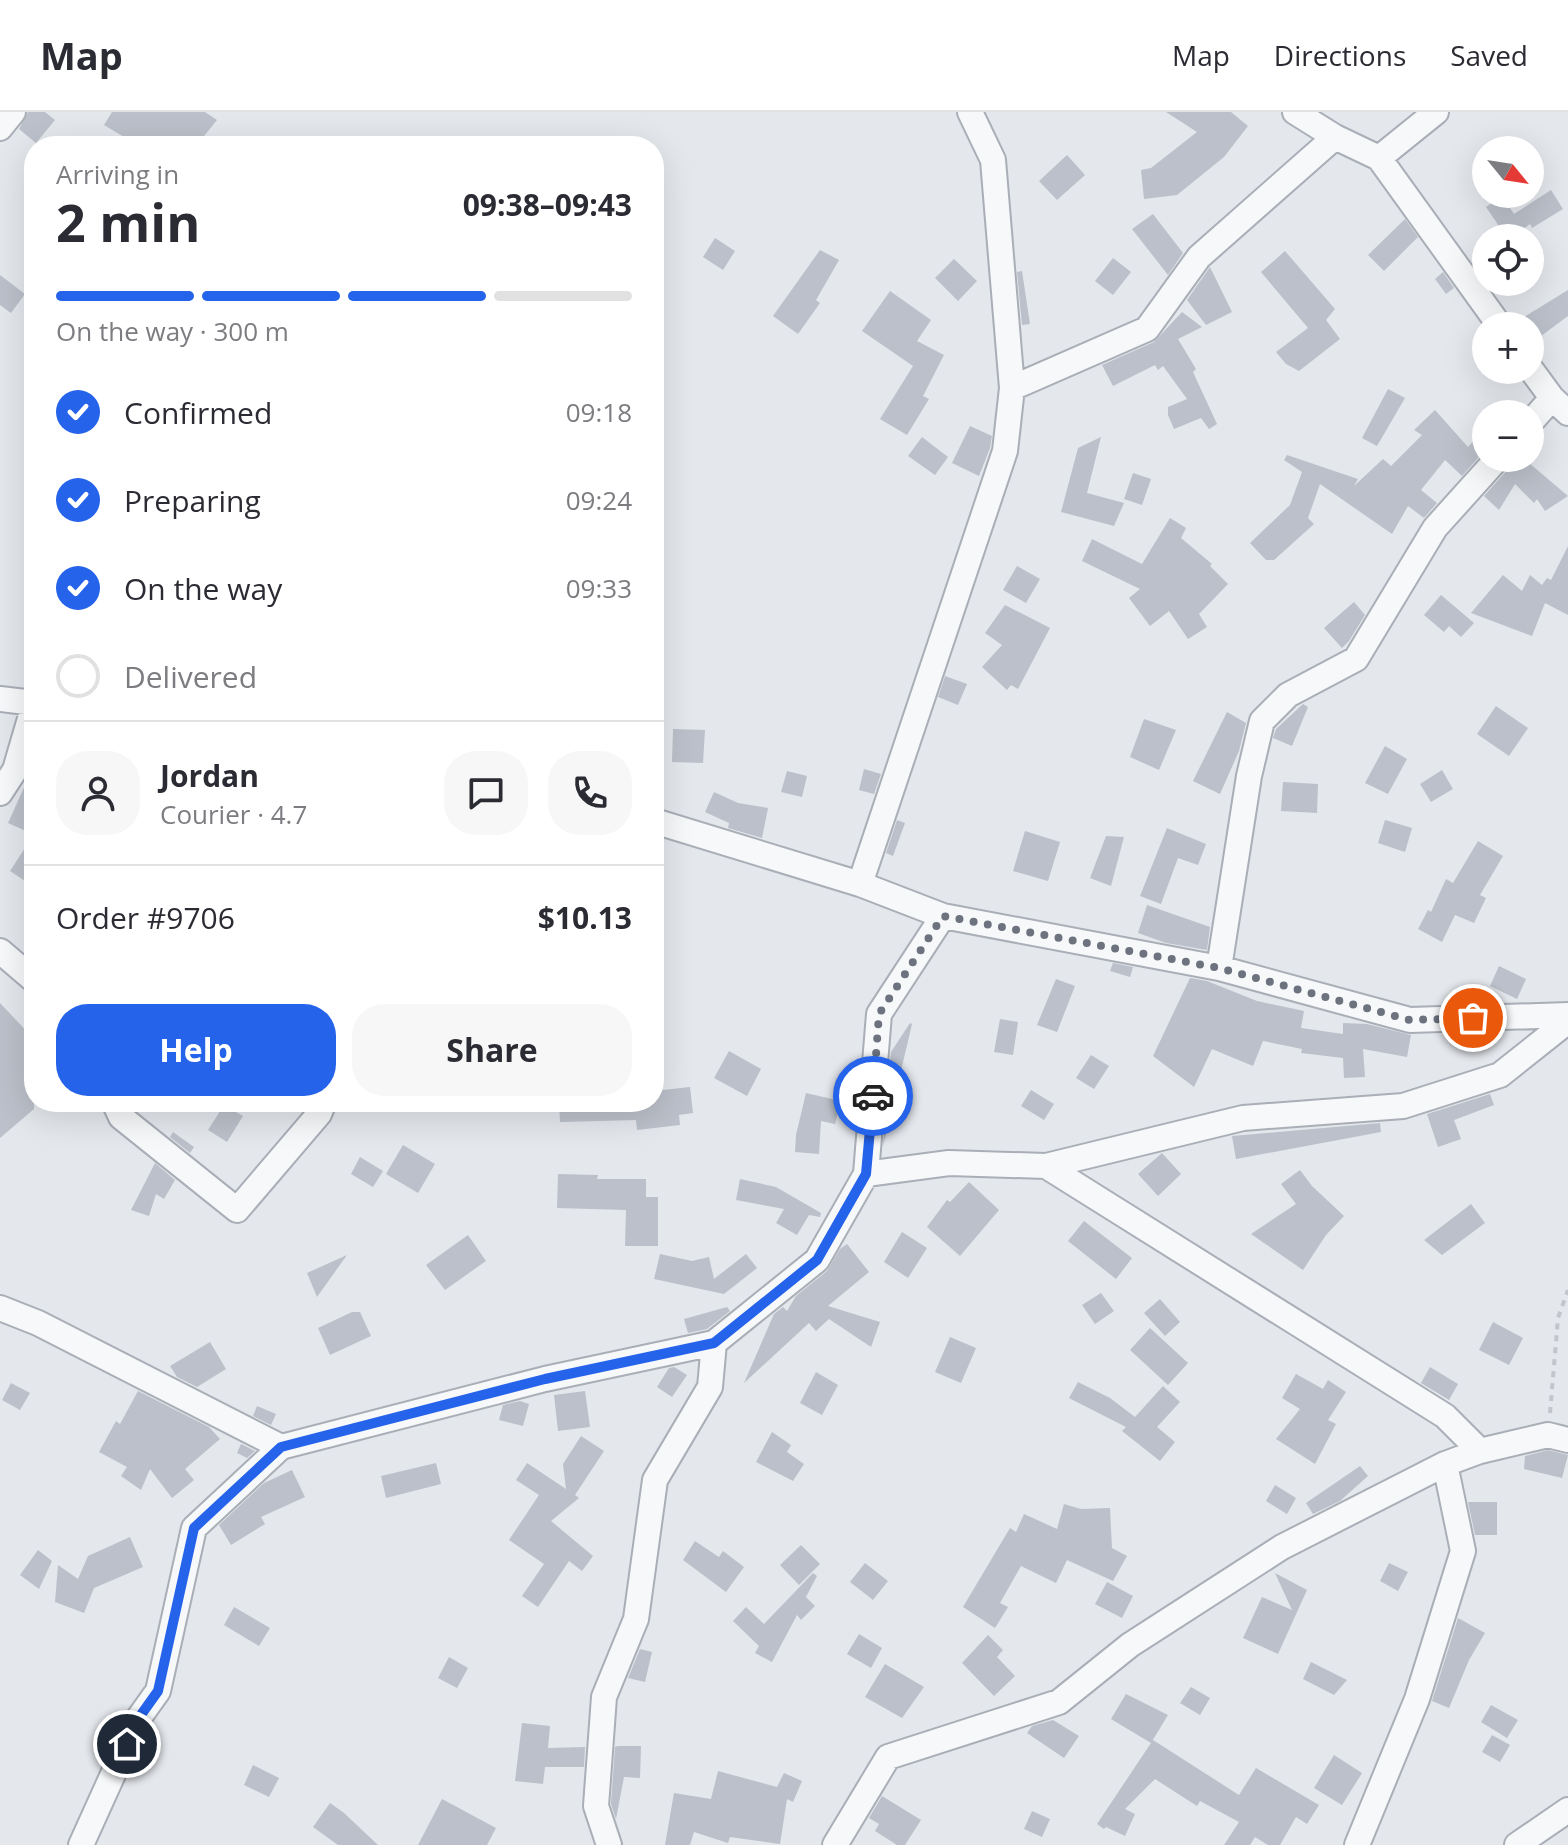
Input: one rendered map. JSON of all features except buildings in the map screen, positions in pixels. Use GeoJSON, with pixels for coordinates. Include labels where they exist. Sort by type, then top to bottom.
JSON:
{"type":"FeatureCollection","features":[{"type":"Feature","properties":{"kind":"street"},"geometry":{"type":"LineString","coordinates":[[0,128],[13,112]]}},
{"type":"Feature","properties":{"kind":"street"},"geometry":{"type":"LineString","coordinates":[[860,884],[1005,451],[1012,388],[993,160],[970,112]]}},
{"type":"Feature","properties":{"kind":"street"},"geometry":{"type":"LineString","coordinates":[[1295,112],[1335,137],[1379,158],[1490,312]]}},
{"type":"Feature","properties":{"kind":"street"},"geometry":{"type":"LineString","coordinates":[[1379,158],[1436,112]]}},
{"type":"Feature","properties":{"kind":"street"},"geometry":{"type":"LineString","coordinates":[[1012,388],[1147,329],[1199,257],[1335,137]]}},
{"type":"Feature","properties":{"kind":"street"},"geometry":{"type":"LineString","coordinates":[[1543,384],[1560,406]]}},
{"type":"Feature","properties":{"kind":"street"},"geometry":{"type":"LineString","coordinates":[[1219,968],[1249,776],[1262,721],[1288,695],[1356,659],[1435,528],[1485,472]]}},
{"type":"Feature","properties":{"kind":"street"},"geometry":{"type":"LineString","coordinates":[[0,699],[24,703]]}},
{"type":"Feature","properties":{"kind":"street"},"geometry":{"type":"LineString","coordinates":[[0,793],[15,770],[24,739]]}},
{"type":"Feature","properties":{"kind":"street"},"geometry":{"type":"LineString","coordinates":[[664,824],[860,884],[943,916],[1219,968],[1410,1020],[1568,1015]]}},
{"type":"Feature","properties":{"kind":"street"},"geometry":{"type":"LineString","coordinates":[[81,1845],[138,1719],[158,1691],[194,1528],[281,1447],[545,1379],[714,1343],[817,1260],[866,1174],[879,1014],[943,916]]}},
{"type":"Feature","properties":{"kind":"street"},"geometry":{"type":"LineString","coordinates":[[0,951],[24,971]]}},
{"type":"Feature","properties":{"kind":"street"},"geometry":{"type":"LineString","coordinates":[[866,1174],[949,1163],[1046,1166],[1243,1118],[1403,1106],[1500,1075],[1568,1021]]}},
{"type":"Feature","properties":{"kind":"street"},"geometry":{"type":"LineString","coordinates":[[119,1112],[237,1210],[320,1112]]}},
{"type":"Feature","properties":{"kind":"street"},"geometry":{"type":"LineString","coordinates":[[1046,1166],[1445,1416],[1480,1451]]}},
{"type":"Feature","properties":{"kind":"street"},"geometry":{"type":"LineString","coordinates":[[0,1308],[38,1323],[281,1447]]}},
{"type":"Feature","properties":{"kind":"street"},"geometry":{"type":"LineString","coordinates":[[609,1845],[596,1806],[604,1697],[636,1619],[655,1480],[710,1387],[714,1343]]}},
{"type":"Feature","properties":{"kind":"street"},"geometry":{"type":"LineString","coordinates":[[835,1845],[888,1757],[1059,1702],[1130,1645],[1282,1547],[1445,1464],[1480,1451],[1558,1438]]}},
{"type":"Feature","properties":{"kind":"street"},"geometry":{"type":"LineString","coordinates":[[1357,1845],[1417,1699],[1463,1551],[1445,1464]]}},
{"type":"Feature","properties":{"kind":"street"},"geometry":{"type":"LineString","coordinates":[[1517,1845],[1568,1810]]}},
{"type":"Feature","properties":{"kind":"path"},"geometry":{"type":"LineString","coordinates":[[1558,1438],[1558,1318],[1568,1290]]}},
{"type":"Feature","properties":{"kind":"way so far"},"geometry":{"type":"LineString","coordinates":[[873,1096],[879,1014],[943,916],[1219,968],[1410,1020],[1473,1018]]}},
{"type":"Feature","properties":{"kind":"route"},"geometry":{"type":"LineString","coordinates":[[127,1744],[138,1719],[158,1691],[194,1528],[281,1447],[545,1379],[714,1343],[817,1260],[866,1174],[873,1096]]}}]}
